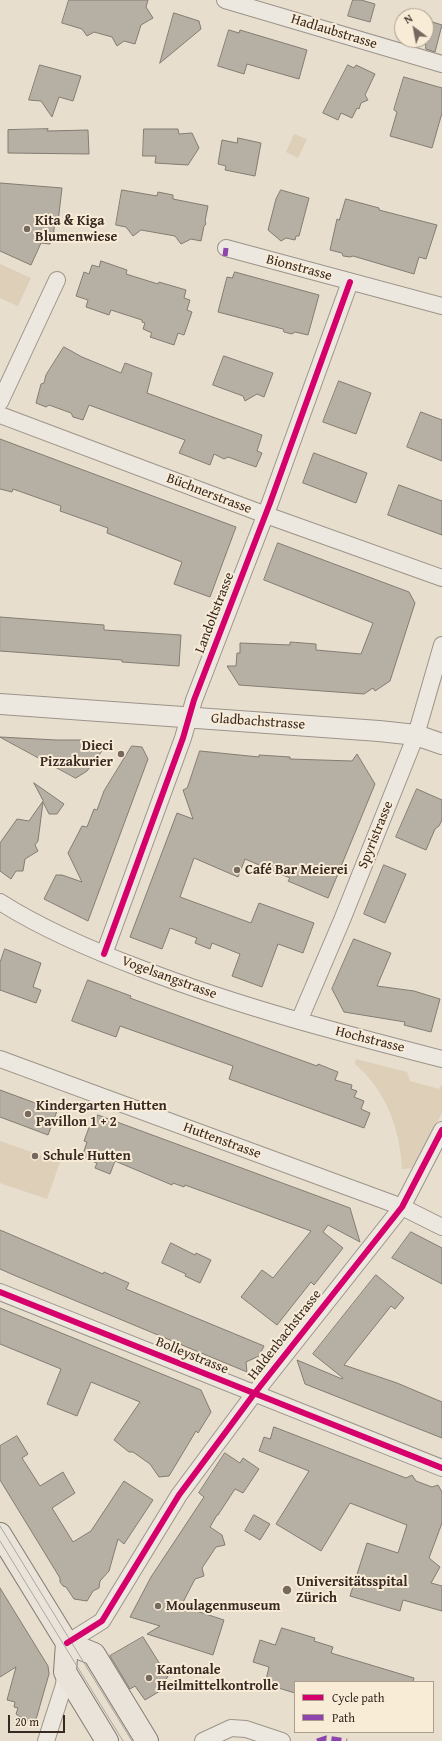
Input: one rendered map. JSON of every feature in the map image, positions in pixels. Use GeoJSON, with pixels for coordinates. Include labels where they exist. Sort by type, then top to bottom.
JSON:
{"type":"FeatureCollection","features":[{"type":"Feature","properties":{"kind":"main road"},"geometry":{"type":"LineString","coordinates":[[0,1534],[67,1643],[65,1672],[107,1741]]}},
{"type":"Feature","properties":{"kind":"main road"},"geometry":{"type":"LineString","coordinates":[[67,1643],[94,1654],[147,1741]]}},
{"type":"Feature","properties":{"kind":"street","name":"Hadlaubstrasse"},"geometry":{"type":"LineString","coordinates":[[225,0],[442,64]]}},
{"type":"Feature","properties":{"kind":"street","name":"Bionstrasse"},"geometry":{"type":"LineString","coordinates":[[226,248],[442,306]]}},
{"type":"Feature","properties":{"kind":"street"},"geometry":{"type":"LineString","coordinates":[[0,402],[57,280]]}},
{"type":"Feature","properties":{"kind":"street","name":"Landoltstrasse"},"geometry":{"type":"LineString","coordinates":[[104,954],[181,746],[194,700],[266,514],[350,282]]}},
{"type":"Feature","properties":{"kind":"street","name":"Büchnerstrasse"},"geometry":{"type":"LineString","coordinates":[[0,415],[442,578]]}},
{"type":"Feature","properties":{"kind":"street","name":"Spyristrasse"},"geometry":{"type":"LineString","coordinates":[[299,1021],[342,920],[416,735],[442,645]]}},
{"type":"Feature","properties":{"kind":"street","name":"Gladbachstrasse"},"geometry":{"type":"LineString","coordinates":[[0,704],[416,735],[442,744]]}},
{"type":"Feature","properties":{"kind":"street","name":"Vogelsangstrasse"},"geometry":{"type":"LineString","coordinates":[[0,902],[81,945],[191,988],[299,1021]]}},
{"type":"Feature","properties":{"kind":"street","name":"Hochstrasse"},"geometry":{"type":"LineString","coordinates":[[299,1021],[442,1059]]}},
{"type":"Feature","properties":{"kind":"street","name":"Huttenstrasse"},"geometry":{"type":"LineString","coordinates":[[0,1059],[402,1207],[442,1227]]}},
{"type":"Feature","properties":{"kind":"street","name":"Haldenbachstrasse"},"geometry":{"type":"LineString","coordinates":[[67,1643],[102,1621],[179,1495],[254,1394],[402,1207],[442,1130]]}},
{"type":"Feature","properties":{"kind":"street","name":"Bolleystrasse"},"geometry":{"type":"LineString","coordinates":[[0,1292],[442,1468]]}},
{"type":"Feature","properties":{"kind":"street"},"geometry":{"type":"LineString","coordinates":[[46,1741],[64,1685],[65,1672]]}},
{"type":"Feature","properties":{"kind":"street"},"geometry":{"type":"LineString","coordinates":[[203,1741],[231,1728],[246,1729],[282,1741]]}},
{"type":"Feature","properties":{"kind":"shaded area"},"geometry":{"type":"Polygon","coordinates":[[[294,134],[307,139],[298,158],[286,152],[294,134]]]}},
{"type":"Feature","properties":{"kind":"shaded area"},"geometry":{"type":"Polygon","coordinates":[[[0,264],[31,278],[18,306],[0,298],[0,264]]]}},
{"type":"Feature","properties":{"kind":"shaded area"},"geometry":{"type":"Polygon","coordinates":[[[356,1059],[407,1072],[410,1081],[439,1089],[442,1084],[442,1113],[414,1168],[402,1169],[398,1139],[389,1111],[375,1086],[355,1064],[356,1059]]]}},
{"type":"Feature","properties":{"kind":"shaded area"},"geometry":{"type":"Polygon","coordinates":[[[0,1141],[60,1162],[47,1199],[0,1183],[0,1141]]]}},
{"type":"Feature","properties":{"kind":"building"},"geometry":{"type":"Polygon","coordinates":[[[69,0],[148,0],[146,7],[153,18],[141,25],[135,44],[124,41],[117,46],[112,37],[94,32],[87,36],[82,29],[62,23],[69,0]]]}},
{"type":"Feature","properties":{"kind":"building"},"geometry":{"type":"Polygon","coordinates":[[[353,0],[361,0],[375,4],[370,22],[348,16],[353,0]]]}},
{"type":"Feature","properties":{"kind":"building"},"geometry":{"type":"Polygon","coordinates":[[[174,13],[199,21],[201,29],[160,63],[174,13]]]}},
{"type":"Feature","properties":{"kind":"building"},"geometry":{"type":"Polygon","coordinates":[[[434,22],[442,25],[435,52],[426,49],[434,48],[434,22]]]}},
{"type":"Feature","properties":{"kind":"building"},"geometry":{"type":"Polygon","coordinates":[[[229,30],[239,33],[240,30],[307,50],[299,79],[247,64],[244,74],[218,66],[229,30]]]}},
{"type":"Feature","properties":{"kind":"building"},"geometry":{"type":"Polygon","coordinates":[[[40,65],[81,76],[73,101],[59,97],[52,117],[41,101],[29,100],[40,65]]]}},
{"type":"Feature","properties":{"kind":"building"},"geometry":{"type":"Polygon","coordinates":[[[348,65],[354,68],[356,65],[375,74],[365,95],[368,100],[361,103],[359,109],[357,108],[352,118],[341,113],[338,120],[323,113],[348,65]]]}},
{"type":"Feature","properties":{"kind":"building"},"geometry":{"type":"Polygon","coordinates":[[[404,77],[442,88],[442,113],[432,148],[390,136],[397,112],[394,110],[404,77]]]}},
{"type":"Feature","properties":{"kind":"building"},"geometry":{"type":"Polygon","coordinates":[[[48,129],[47,131],[88,130],[89,154],[8,153],[8,130],[48,129]]]}},
{"type":"Feature","properties":{"kind":"building"},"geometry":{"type":"Polygon","coordinates":[[[144,129],[178,129],[179,134],[192,133],[199,148],[188,165],[155,163],[156,156],[143,156],[144,129]]]}},
{"type":"Feature","properties":{"kind":"building"},"geometry":{"type":"Polygon","coordinates":[[[238,138],[261,143],[255,176],[225,170],[226,166],[218,164],[222,140],[237,143],[238,138]]]}},
{"type":"Feature","properties":{"kind":"building"},"geometry":{"type":"Polygon","coordinates":[[[0,183],[62,188],[58,222],[55,221],[53,238],[51,238],[50,244],[41,243],[31,265],[0,251],[0,183]]]}},
{"type":"Feature","properties":{"kind":"building"},"geometry":{"type":"Polygon","coordinates":[[[122,190],[157,196],[158,192],[173,195],[173,199],[208,206],[205,221],[206,224],[204,226],[201,241],[191,239],[181,244],[175,236],[141,230],[133,236],[126,227],[116,225],[122,190]]]}},
{"type":"Feature","properties":{"kind":"building"},"geometry":{"type":"Polygon","coordinates":[[[281,190],[309,198],[299,236],[296,236],[295,240],[286,238],[281,241],[268,230],[276,199],[281,190]]]}},
{"type":"Feature","properties":{"kind":"building"},"geometry":{"type":"Polygon","coordinates":[[[346,199],[379,208],[379,210],[437,225],[426,259],[419,257],[414,274],[353,256],[343,256],[342,253],[330,250],[337,219],[339,220],[346,199]]]}},
{"type":"Feature","properties":{"kind":"building"},"geometry":{"type":"Polygon","coordinates":[[[101,261],[127,270],[126,274],[158,284],[159,282],[186,290],[184,298],[190,300],[187,310],[192,312],[184,335],[178,333],[174,345],[150,337],[152,333],[143,329],[145,323],[142,322],[142,320],[111,310],[109,315],[86,307],[88,300],[76,296],[84,272],[89,274],[92,265],[99,267],[101,261]]]}},
{"type":"Feature","properties":{"kind":"building"},"geometry":{"type":"Polygon","coordinates":[[[235,272],[319,295],[308,335],[295,332],[292,334],[284,332],[283,329],[218,312],[227,277],[232,278],[235,272]]]}},
{"type":"Feature","properties":{"kind":"building"},"geometry":{"type":"Polygon","coordinates":[[[64,347],[82,357],[121,373],[125,363],[152,373],[147,393],[262,435],[257,451],[262,453],[256,467],[228,457],[224,459],[214,454],[210,465],[179,453],[185,440],[89,405],[83,420],[73,417],[71,413],[49,405],[46,407],[36,403],[41,384],[44,383],[46,375],[64,347]]]}},
{"type":"Feature","properties":{"kind":"building"},"geometry":{"type":"Polygon","coordinates":[[[224,356],[273,373],[264,397],[257,394],[245,401],[243,396],[213,385],[224,356]]]}},
{"type":"Feature","properties":{"kind":"building"},"geometry":{"type":"Polygon","coordinates":[[[339,381],[371,393],[356,434],[323,422],[339,381]]]}},
{"type":"Feature","properties":{"kind":"building"},"geometry":{"type":"Polygon","coordinates":[[[421,412],[442,420],[442,461],[407,447],[421,412]]]}},
{"type":"Feature","properties":{"kind":"building"},"geometry":{"type":"Polygon","coordinates":[[[0,439],[236,527],[210,597],[174,584],[182,562],[107,533],[108,528],[60,511],[61,506],[13,489],[12,492],[0,489],[0,439]]]}},
{"type":"Feature","properties":{"kind":"building"},"geometry":{"type":"Polygon","coordinates":[[[314,453],[367,473],[356,503],[303,483],[314,453]]]}},
{"type":"Feature","properties":{"kind":"building"},"geometry":{"type":"Polygon","coordinates":[[[399,485],[442,501],[442,535],[388,515],[399,485]]]}},
{"type":"Feature","properties":{"kind":"building"},"geometry":{"type":"Polygon","coordinates":[[[278,543],[409,592],[415,603],[390,681],[375,691],[373,688],[364,694],[239,685],[227,666],[236,666],[237,653],[240,653],[240,643],[290,645],[290,642],[316,644],[316,650],[361,654],[373,623],[264,580],[278,543]]]}},
{"type":"Feature","properties":{"kind":"building"},"geometry":{"type":"Polygon","coordinates":[[[0,617],[104,625],[104,630],[181,635],[179,666],[122,662],[122,660],[0,651],[0,617]]]}},
{"type":"Feature","properties":{"kind":"building"},"geometry":{"type":"Polygon","coordinates":[[[0,737],[84,740],[83,743],[107,744],[87,771],[76,778],[0,737]]]}},
{"type":"Feature","properties":{"kind":"building"},"geometry":{"type":"Polygon","coordinates":[[[132,746],[142,747],[148,759],[88,921],[44,899],[56,875],[62,875],[82,882],[68,853],[82,826],[87,827],[94,809],[97,810],[104,791],[132,746]]]}},
{"type":"Feature","properties":{"kind":"building"},"geometry":{"type":"Polygon","coordinates":[[[200,751],[259,757],[259,755],[290,757],[290,759],[352,761],[357,754],[375,784],[328,898],[288,881],[290,878],[245,859],[238,877],[194,858],[180,897],[251,923],[259,903],[314,923],[303,953],[278,944],[262,987],[232,976],[240,954],[212,943],[210,949],[195,943],[197,938],[170,928],[162,949],[130,937],[177,813],[193,819],[183,790],[187,788],[200,751]]]}},
{"type":"Feature","properties":{"kind":"building"},"geometry":{"type":"Polygon","coordinates":[[[34,783],[64,804],[57,814],[49,814],[43,802],[38,841],[35,845],[38,851],[25,859],[23,871],[16,871],[11,879],[0,871],[0,843],[17,819],[29,821],[43,801],[34,783]]]}},
{"type":"Feature","properties":{"kind":"building"},"geometry":{"type":"Polygon","coordinates":[[[417,789],[442,800],[442,820],[439,826],[435,829],[426,850],[396,837],[417,789]]]}},
{"type":"Feature","properties":{"kind":"building"},"geometry":{"type":"Polygon","coordinates":[[[384,865],[406,874],[385,923],[364,914],[384,865]]]}},
{"type":"Feature","properties":{"kind":"building"},"geometry":{"type":"Polygon","coordinates":[[[354,939],[391,953],[377,986],[414,991],[440,999],[431,1032],[404,1025],[405,1022],[344,1012],[332,989],[354,939]]]}},
{"type":"Feature","properties":{"kind":"building"},"geometry":{"type":"Polygon","coordinates":[[[5,949],[41,963],[33,987],[41,990],[36,1003],[0,990],[0,963],[5,949]]]}},
{"type":"Feature","properties":{"kind":"building"},"geometry":{"type":"Polygon","coordinates":[[[88,980],[131,996],[130,998],[317,1066],[318,1064],[338,1072],[335,1080],[352,1085],[351,1089],[357,1091],[354,1097],[364,1101],[361,1109],[370,1113],[364,1128],[229,1079],[233,1066],[120,1026],[116,1037],[72,1021],[88,980]]]}},
{"type":"Feature","properties":{"kind":"building","name":"Kindergarten Hutten Pavillon 1 + 2"},"geometry":{"type":"Polygon","coordinates":[[[0,1090],[57,1111],[48,1135],[0,1117],[0,1090]]]}},
{"type":"Feature","properties":{"kind":"building"},"geometry":{"type":"Polygon","coordinates":[[[98,1115],[350,1208],[360,1242],[328,1225],[323,1232],[343,1248],[314,1285],[311,1282],[277,1325],[241,1297],[262,1270],[273,1278],[311,1231],[185,1185],[184,1187],[173,1183],[172,1185],[115,1161],[110,1174],[95,1168],[97,1163],[82,1157],[87,1142],[84,1141],[90,1125],[94,1126],[98,1115]]]}},
{"type":"Feature","properties":{"kind":"building"},"geometry":{"type":"Polygon","coordinates":[[[0,1230],[103,1274],[104,1272],[129,1283],[126,1289],[264,1346],[259,1356],[246,1362],[247,1372],[0,1269],[0,1230]]]}},
{"type":"Feature","properties":{"kind":"building"},"geometry":{"type":"Polygon","coordinates":[[[411,1232],[442,1248],[442,1284],[392,1258],[411,1232]]]}},
{"type":"Feature","properties":{"kind":"building"},"geometry":{"type":"Polygon","coordinates":[[[171,1243],[195,1255],[196,1253],[211,1260],[200,1283],[185,1276],[186,1274],[162,1263],[171,1243]]]}},
{"type":"Feature","properties":{"kind":"building"},"geometry":{"type":"Polygon","coordinates":[[[376,1275],[404,1298],[395,1309],[391,1306],[344,1365],[397,1383],[442,1402],[442,1438],[305,1384],[297,1360],[342,1379],[343,1378],[313,1354],[376,1275]]]}},
{"type":"Feature","properties":{"kind":"building"},"geometry":{"type":"Polygon","coordinates":[[[0,1308],[201,1390],[211,1412],[198,1433],[196,1431],[169,1476],[159,1477],[150,1464],[133,1452],[129,1452],[114,1440],[140,1402],[91,1382],[77,1416],[47,1404],[61,1369],[0,1344],[0,1308]]]}},
{"type":"Feature","properties":{"kind":"building"},"geometry":{"type":"Polygon","coordinates":[[[274,1427],[406,1478],[412,1475],[416,1481],[432,1487],[438,1485],[442,1492],[442,1523],[429,1558],[440,1567],[431,1583],[442,1586],[442,1611],[403,1600],[400,1611],[350,1596],[367,1543],[398,1553],[407,1525],[350,1503],[321,1551],[276,1524],[309,1471],[259,1451],[264,1437],[270,1439],[274,1427]]]}},
{"type":"Feature","properties":{"kind":"building"},"geometry":{"type":"Polygon","coordinates":[[[17,1436],[28,1454],[22,1458],[40,1486],[63,1472],[75,1493],[52,1508],[73,1542],[91,1531],[124,1481],[153,1500],[124,1544],[118,1539],[109,1571],[100,1581],[99,1588],[93,1591],[87,1601],[74,1599],[66,1587],[60,1582],[60,1578],[0,1480],[0,1446],[17,1436]]]}},
{"type":"Feature","properties":{"kind":"building"},"geometry":{"type":"Polygon","coordinates":[[[225,1453],[240,1463],[243,1458],[259,1469],[243,1493],[235,1489],[210,1527],[222,1535],[225,1545],[216,1547],[202,1568],[204,1576],[195,1579],[181,1606],[224,1620],[213,1655],[147,1634],[160,1626],[130,1617],[151,1577],[204,1497],[199,1493],[225,1453]]]}},
{"type":"Feature","properties":{"kind":"building"},"geometry":{"type":"Polygon","coordinates":[[[254,1515],[270,1524],[260,1540],[245,1531],[254,1515]]]}},
{"type":"Feature","properties":{"kind":"building"},"geometry":{"type":"Polygon","coordinates":[[[0,1588],[48,1666],[49,1674],[35,1723],[24,1720],[16,1714],[18,1708],[14,1707],[15,1702],[7,1700],[16,1667],[0,1677],[0,1588]]]}},
{"type":"Feature","properties":{"kind":"building"},"geometry":{"type":"Polygon","coordinates":[[[282,1628],[315,1638],[314,1641],[333,1647],[331,1653],[414,1678],[413,1681],[294,1681],[294,1693],[265,1684],[269,1667],[253,1662],[260,1640],[275,1645],[282,1628]]]}},
{"type":"Feature","properties":{"kind":"building","name":"Kantonale Heilmittelkontrolle"},"geometry":{"type":"Polygon","coordinates":[[[143,1637],[168,1677],[166,1678],[170,1685],[145,1700],[135,1686],[130,1689],[110,1656],[143,1637]]]}},
{"type":"Feature","properties":{"kind":"tram line"},"geometry":{"type":"LineString","coordinates":[[0,1526],[132,1741]]}},
{"type":"Feature","properties":{"kind":"tram line"},"geometry":{"type":"LineString","coordinates":[[0,1541],[123,1741]]}},
{"type":"Feature","properties":{"kind":"marked path"},"geometry":{"type":"LineString","coordinates":[[225,256],[226,248]]}},
{"type":"Feature","properties":{"kind":"marked path"},"geometry":{"type":"LineString","coordinates":[[317,1741],[326,1738],[347,1741]]}},
{"type":"Feature","properties":{"kind":"cycle path"},"geometry":{"type":"LineString","coordinates":[[104,954],[183,738],[194,700],[270,503],[350,282]]}},
{"type":"Feature","properties":{"kind":"cycle path"},"geometry":{"type":"LineString","coordinates":[[67,1643],[102,1621],[179,1495],[254,1394],[402,1207],[442,1130]]}},
{"type":"Feature","properties":{"kind":"cycle path"},"geometry":{"type":"LineString","coordinates":[[0,1292],[442,1468]]}},
{"type":"Feature","properties":{"kind":"place","name":"Kita & Kiga Blumenwiese"},"geometry":{"type":"Point","coordinates":[27,229]}},
{"type":"Feature","properties":{"kind":"place","name":"Dieci Pizzakurier"},"geometry":{"type":"Point","coordinates":[121,754]}},
{"type":"Feature","properties":{"kind":"place","name":"Café Bar Meierei"},"geometry":{"type":"Point","coordinates":[237,870]}},
{"type":"Feature","properties":{"kind":"place","name":"Kindergarten Hutten Pavillon 1 + 2"},"geometry":{"type":"Point","coordinates":[28,1114]}},
{"type":"Feature","properties":{"kind":"place","name":"Schule Hutten"},"geometry":{"type":"Point","coordinates":[35,1156]}},
{"type":"Feature","properties":{"kind":"place","name":"Universitätsspital Zürich"},"geometry":{"type":"Point","coordinates":[287,1590]}},
{"type":"Feature","properties":{"kind":"place","name":"Moulagenmuseum"},"geometry":{"type":"Point","coordinates":[158,1606]}},
{"type":"Feature","properties":{"kind":"place","name":"Kantonale Heilmittelkontrolle"},"geometry":{"type":"Point","coordinates":[149,1678]}}]}
